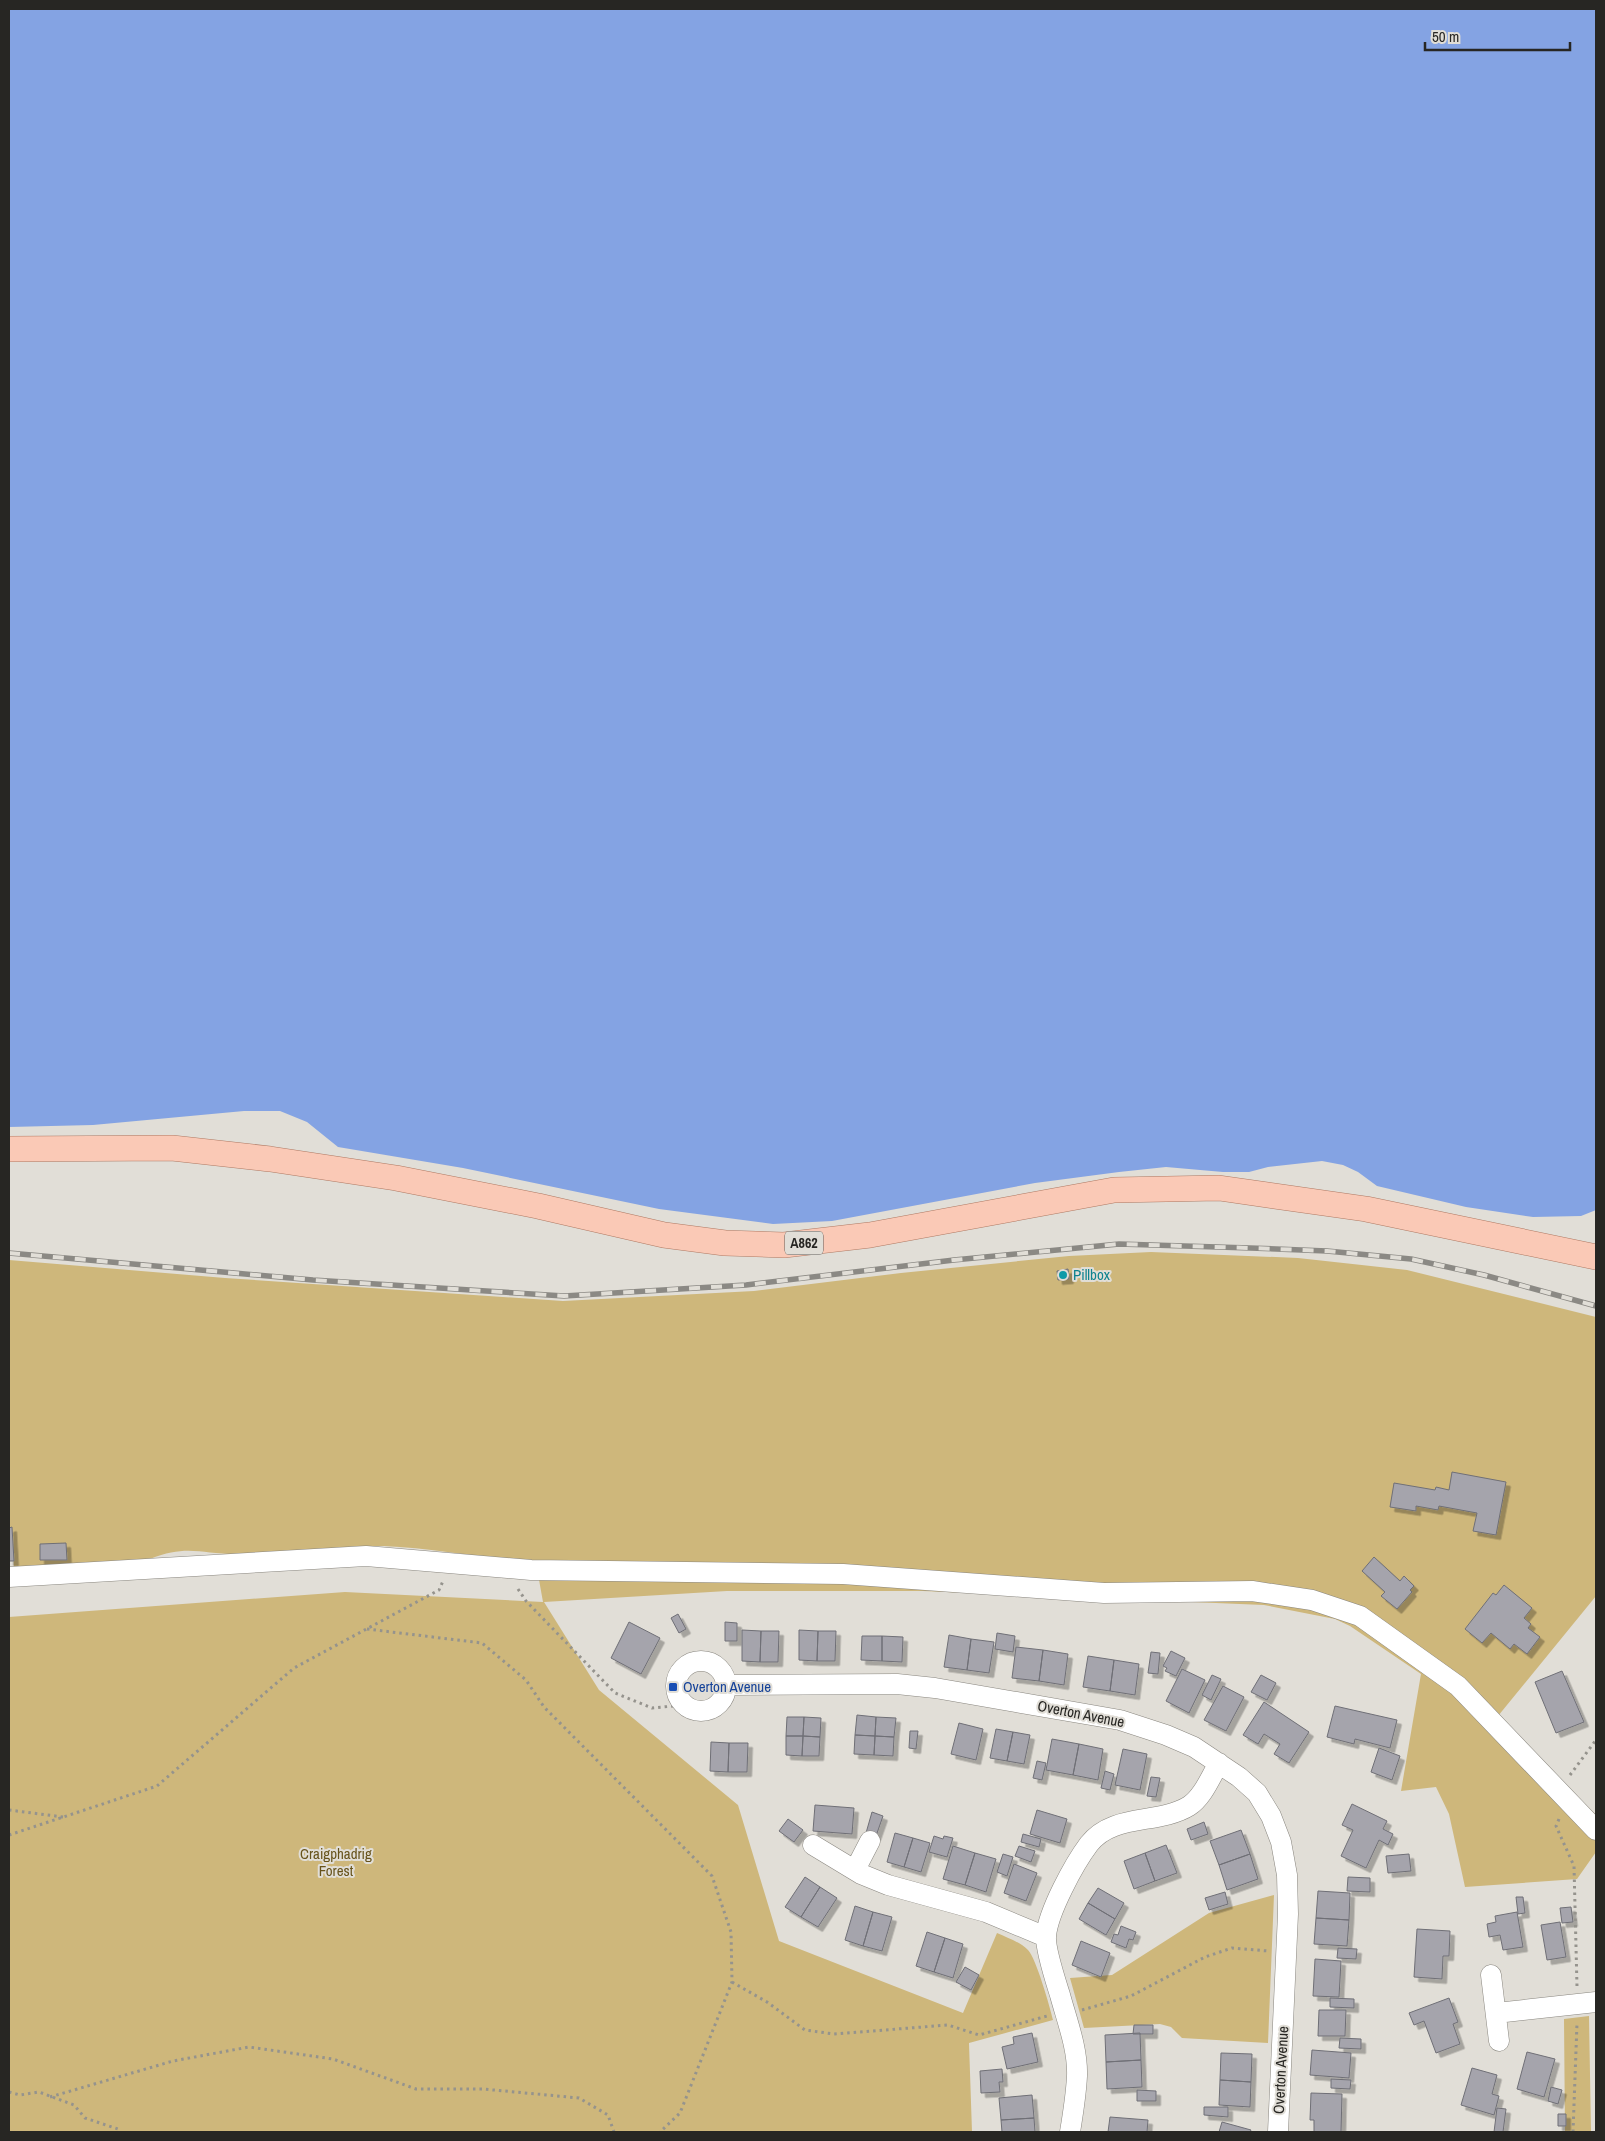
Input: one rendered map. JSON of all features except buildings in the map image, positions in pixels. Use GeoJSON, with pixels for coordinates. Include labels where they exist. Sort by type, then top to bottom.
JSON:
{"type":"FeatureCollection","features":[{"type":"Feature","properties":{"kind":"main road","name":"A862"},"geometry":{"type":"LineString","coordinates":[[9,1149],[172,1148],[270,1159],[396,1178],[538,1206],[664,1235],[725,1243],[784,1245],[870,1235],[1114,1190],[1219,1188],[1366,1209],[1596,1257]]}},
{"type":"Feature","properties":{"kind":"street"},"geometry":{"type":"LineString","coordinates":[[9,1578],[366,1556],[531,1570],[843,1574],[1104,1593],[1252,1591],[1312,1600],[1360,1616],[1458,1686],[1596,1830]]}},
{"type":"Feature","properties":{"kind":"street"},"geometry":{"type":"LineString","coordinates":[[706,1662],[720,1670],[726,1685],[725,1693],[716,1707],[700,1711],[685,1705],[677,1691],[676,1683],[679,1675],[690,1664],[706,1662]]}},
{"type":"Feature","properties":{"kind":"street","name":"Overton Avenue"},"geometry":{"type":"LineString","coordinates":[[726,1685],[897,1684],[936,1688],[1120,1720],[1180,1741],[1219,1763],[1258,1793],[1271,1816],[1281,1842],[1287,1875],[1288,1914],[1278,2132]]}},
{"type":"Feature","properties":{"kind":"street"},"geometry":{"type":"LineString","coordinates":[[1070,2132],[1077,2075],[1075,2051],[1046,1937],[1051,1916],[1069,1877],[1098,1834],[1110,1827],[1178,1811],[1191,1805],[1202,1792],[1219,1763]]}},
{"type":"Feature","properties":{"kind":"street"},"geometry":{"type":"LineString","coordinates":[[855,1870],[870,1841]]}},
{"type":"Feature","properties":{"kind":"street"},"geometry":{"type":"LineString","coordinates":[[813,1845],[855,1870],[888,1885],[986,1912],[1046,1937]]}},
{"type":"Feature","properties":{"kind":"street"},"geometry":{"type":"LineString","coordinates":[[1491,1975],[1499,2041]]}},
{"type":"Feature","properties":{"kind":"street"},"geometry":{"type":"LineString","coordinates":[[1496,2013],[1587,2004]]}},
{"type":"Feature","properties":{"kind":"path"},"geometry":{"type":"LineString","coordinates":[[9,1835],[157,1786],[294,1668],[439,1590],[452,1563]]}},
{"type":"Feature","properties":{"kind":"path"},"geometry":{"type":"LineString","coordinates":[[504,1568],[526,1601],[615,1693],[652,1708],[685,1705]]}},
{"type":"Feature","properties":{"kind":"path"},"geometry":{"type":"LineString","coordinates":[[367,1629],[482,1643],[526,1680],[544,1708],[712,1876],[731,1932],[732,1982],[680,2113],[660,2132]]}},
{"type":"Feature","properties":{"kind":"path"},"geometry":{"type":"LineString","coordinates":[[1574,2132],[1587,2004],[1574,1866],[1556,1826],[1562,1794],[1596,1740]]}},
{"type":"Feature","properties":{"kind":"path"},"geometry":{"type":"LineString","coordinates":[[9,1810],[63,1817]]}},
{"type":"Feature","properties":{"kind":"path"},"geometry":{"type":"LineString","coordinates":[[732,1982],[767,2002],[805,2030],[834,2034],[948,2025],[979,2035],[1064,2011],[1082,2010],[1131,1996],[1205,1957],[1232,1948],[1286,1952]]}},
{"type":"Feature","properties":{"kind":"path"},"geometry":{"type":"LineString","coordinates":[[50,2097],[173,2061],[249,2047],[333,2059],[416,2089],[483,2089],[579,2098],[608,2116],[614,2132]]}},
{"type":"Feature","properties":{"kind":"path"},"geometry":{"type":"LineString","coordinates":[[9,2092],[20,2095],[39,2092],[74,2105],[85,2118],[118,2129],[119,2132]]}},
{"type":"Feature","properties":{"kind":"green space","name":"Craigphadrig Forest"},"geometry":{"type":"Polygon","coordinates":[[[1151,1252],[1298,1258],[1407,1270],[1596,1317],[1596,1596],[1498,1716],[1596,1815],[1596,1852],[1577,1879],[1465,1887],[1449,1814],[1436,1787],[1401,1791],[1421,1674],[1350,1626],[1335,1619],[1264,1605],[923,1591],[727,1591],[544,1602],[599,1690],[738,1805],[779,1941],[963,2013],[997,1933],[1018,1942],[1028,1950],[1039,1972],[1053,2020],[969,2043],[972,2132],[9,2132],[9,1617],[345,1592],[543,1602],[536,1563],[384,1546],[255,1554],[184,1551],[163,1554],[150,1559],[14,1571],[12,1528],[9,1528],[9,1260],[225,1278],[563,1301],[754,1291],[901,1273],[1069,1256],[1151,1252]]]}},
{"type":"Feature","properties":{"kind":"green space"},"geometry":{"type":"Polygon","coordinates":[[[1274,1895],[1268,2043],[1182,2038],[1171,2027],[1160,2024],[1084,2028],[1070,1978],[1112,1975],[1209,1913],[1274,1895]]]}},
{"type":"Feature","properties":{"kind":"green space"},"geometry":{"type":"Polygon","coordinates":[[[1589,2016],[1591,2132],[1565,2132],[1564,2019],[1589,2016]]]}},
{"type":"Feature","properties":{"kind":"water"},"geometry":{"type":"Polygon","coordinates":[[[9,9],[1596,9],[1596,1210],[1581,1216],[1533,1217],[1466,1207],[1377,1186],[1358,1172],[1343,1165],[1322,1161],[1268,1167],[1249,1172],[1223,1172],[1166,1167],[1119,1172],[1035,1183],[832,1221],[773,1224],[659,1209],[463,1168],[338,1147],[307,1122],[280,1111],[244,1111],[93,1125],[9,1127],[9,9]]]}},
{"type":"Feature","properties":{"kind":"railway"},"geometry":{"type":"LineString","coordinates":[[9,1253],[313,1280],[564,1296],[746,1285],[954,1260],[1119,1244],[1250,1248],[1327,1251],[1411,1259],[1484,1275],[1596,1306]]}},
{"type":"Feature","properties":{"kind":"place","name":"Pillbox"},"geometry":{"type":"Point","coordinates":[1063,1275]}},
{"type":"Feature","properties":{"kind":"place","name":"Overton Avenue"},"geometry":{"type":"Point","coordinates":[673,1687]}}]}
